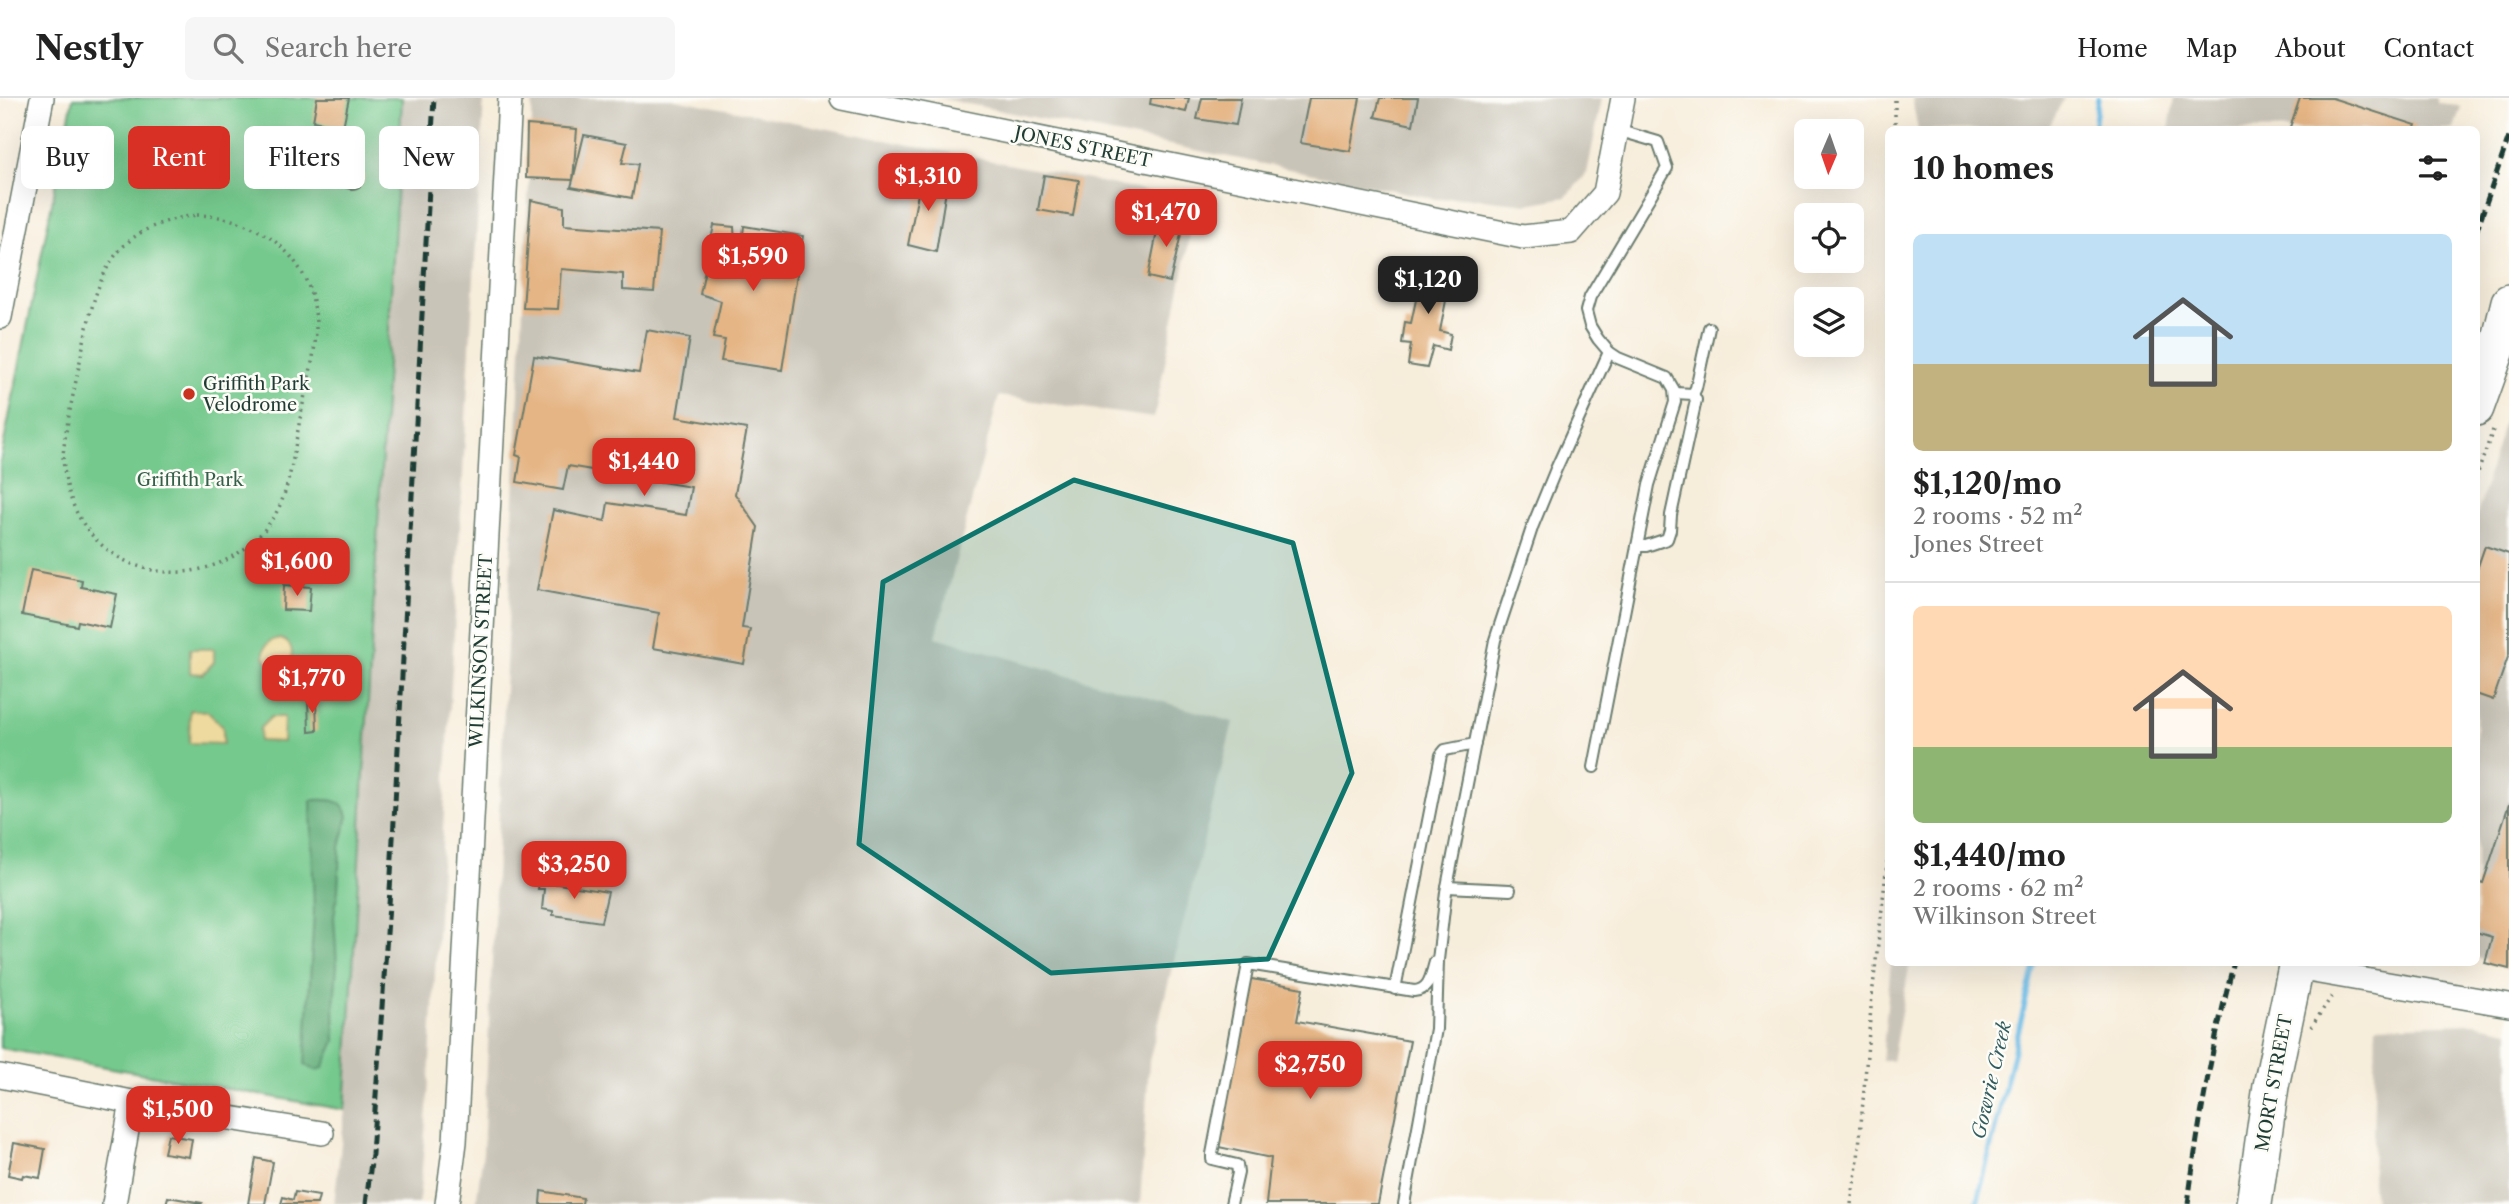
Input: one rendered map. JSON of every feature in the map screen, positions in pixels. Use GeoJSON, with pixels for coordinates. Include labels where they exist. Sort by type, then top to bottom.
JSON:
{"type":"FeatureCollection","features":[{"type":"Feature","properties":{"kind":"main road"},"geometry":{"type":"LineString","coordinates":[[2486,414],[2504,338],[2509,302]]}},
{"type":"Feature","properties":{"kind":"main road","name":"MORT STREET"},"geometry":{"type":"LineString","coordinates":[[2254,1204],[2271,1086],[2297,966]]}},
{"type":"Feature","properties":{"kind":"street"},"geometry":{"type":"LineString","coordinates":[[0,317],[42,98]]}},
{"type":"Feature","properties":{"kind":"street","name":"WILKINSON STREET"},"geometry":{"type":"LineString","coordinates":[[447,1204],[455,1129],[510,98]]}},
{"type":"Feature","properties":{"kind":"street","name":"JONES STREET"},"geometry":{"type":"LineString","coordinates":[[842,98],[892,103],[1523,237],[1571,232],[1605,193],[1616,130]]}},
{"type":"Feature","properties":{"kind":"street"},"geometry":{"type":"LineString","coordinates":[[1616,130],[1623,98]]}},
{"type":"Feature","properties":{"kind":"street"},"geometry":{"type":"LineString","coordinates":[[2302,966],[2509,1005]]}},
{"type":"Feature","properties":{"kind":"street"},"geometry":{"type":"LineString","coordinates":[[0,1076],[132,1102],[322,1133]]}},
{"type":"Feature","properties":{"kind":"street"},"geometry":{"type":"LineString","coordinates":[[114,1204],[132,1102]]}},
{"type":"Feature","properties":{"kind":"lane"},"geometry":{"type":"LineString","coordinates":[[1594,767],[1649,485],[1675,402],[1675,393],[1667,377],[1609,352],[1590,326],[1586,310],[1590,297],[1667,168],[1658,142],[1616,130]]}},
{"type":"Feature","properties":{"kind":"lane"},"geometry":{"type":"LineString","coordinates":[[1637,545],[1646,547],[1667,540],[1695,410],[1696,400],[1693,394],[1709,328]]}},
{"type":"Feature","properties":{"kind":"lane"},"geometry":{"type":"LineString","coordinates":[[1404,1204],[1436,1029],[1439,950],[1447,887],[1495,640],[1519,563],[1556,469],[1609,352]]}},
{"type":"Feature","properties":{"kind":"lane"},"geometry":{"type":"LineString","coordinates":[[1675,393],[1693,394]]}},
{"type":"Feature","properties":{"kind":"lane"},"geometry":{"type":"LineString","coordinates":[[1395,989],[1441,755],[1445,750],[1475,744]]}},
{"type":"Feature","properties":{"kind":"lane"},"geometry":{"type":"LineString","coordinates":[[1447,887],[1510,890]]}},
{"type":"Feature","properties":{"kind":"lane"},"geometry":{"type":"LineString","coordinates":[[1231,1204],[1237,1165],[1215,1161],[1212,1154],[1248,964],[1395,989],[1421,990],[1427,986],[1439,950]]}},
{"type":"Feature","properties":{"kind":"path"},"geometry":{"type":"LineString","coordinates":[[1895,98],[1895,126]]}},
{"type":"Feature","properties":{"kind":"path"},"geometry":{"type":"LineString","coordinates":[[215,215],[233,219],[251,225],[282,247],[304,277],[311,294],[316,331],[287,482],[274,517],[250,545],[218,565],[201,570],[163,572],[127,562],[97,540],[75,510],[64,475],[63,456],[91,305],[104,271],[128,242],[143,231],[187,216],[215,215]]}},
{"type":"Feature","properties":{"kind":"path"},"geometry":{"type":"LineString","coordinates":[[2480,452],[2486,414]]}},
{"type":"Feature","properties":{"kind":"path"},"geometry":{"type":"LineString","coordinates":[[1851,1204],[1858,1158],[1885,881]]}},
{"type":"Feature","properties":{"kind":"path"},"geometry":{"type":"LineString","coordinates":[[2309,1030],[2343,975]]}},
{"type":"Feature","properties":{"kind":"highlighted area"},"geometry":{"type":"Polygon","coordinates":[[[1074,480],[1293,543],[1352,773],[1268,959],[1051,973],[859,844],[883,582],[1074,480]]]}},
{"type":"Feature","properties":{"kind":"shaded area"},"geometry":{"type":"Polygon","coordinates":[[[402,98],[484,98],[479,187],[479,126],[400,126],[402,98]]]}},
{"type":"Feature","properties":{"kind":"shaded area"},"geometry":{"type":"Polygon","coordinates":[[[533,98],[670,98],[1197,201],[1154,418],[999,396],[936,637],[1233,722],[1149,1061],[1140,1204],[476,1204],[483,1152],[533,98]]]}},
{"type":"Feature","properties":{"kind":"shaded area"},"geometry":{"type":"Polygon","coordinates":[[[939,98],[1602,98],[1587,173],[1566,197],[1528,204],[1464,197],[1437,199],[939,98]]]}},
{"type":"Feature","properties":{"kind":"shaded area"},"geometry":{"type":"Polygon","coordinates":[[[1912,98],[2064,98],[2050,126],[1917,126],[1912,98]]]}},
{"type":"Feature","properties":{"kind":"shaded area"},"geometry":{"type":"Polygon","coordinates":[[[2174,98],[2437,98],[2437,104],[2461,106],[2455,126],[2170,126],[2174,98]]]}},
{"type":"Feature","properties":{"kind":"shaded area"},"geometry":{"type":"Polygon","coordinates":[[[397,189],[479,189],[428,1096],[419,1204],[334,1204],[345,1110],[397,189]]]}},
{"type":"Feature","properties":{"kind":"shaded area"},"geometry":{"type":"Polygon","coordinates":[[[2509,403],[2509,963],[2480,959],[2480,505],[2509,403]]]}},
{"type":"Feature","properties":{"kind":"shaded area"},"geometry":{"type":"Polygon","coordinates":[[[1891,966],[1909,966],[1892,1061],[1882,1061],[1891,966]]]}},
{"type":"Feature","properties":{"kind":"shaded area"},"geometry":{"type":"Polygon","coordinates":[[[2474,1023],[2509,1030],[2509,1204],[2374,1204],[2372,1182],[2376,1026],[2474,1023]]]}},
{"type":"Feature","properties":{"kind":"green space","name":"Griffith Park"},"geometry":{"type":"Polygon","coordinates":[[[73,98],[402,98],[400,126],[379,126],[379,189],[397,189],[345,1110],[0,1048],[0,462],[55,189],[114,189],[114,126],[67,126],[73,98]]]}},
{"type":"Feature","properties":{"kind":"green space"},"geometry":{"type":"Polygon","coordinates":[[[311,800],[338,803],[348,816],[340,847],[334,917],[337,965],[335,1041],[323,1068],[316,1070],[305,1065],[314,913],[311,800]]]}},
{"type":"Feature","properties":{"kind":"sand"},"geometry":{"type":"Polygon","coordinates":[[[278,639],[288,643],[292,653],[288,663],[278,667],[268,663],[264,653],[268,643],[278,639]]]}},
{"type":"Feature","properties":{"kind":"sand"},"geometry":{"type":"Polygon","coordinates":[[[190,649],[214,649],[214,662],[203,674],[190,673],[190,649]]]}},
{"type":"Feature","properties":{"kind":"sand"},"geometry":{"type":"Polygon","coordinates":[[[190,710],[207,711],[223,727],[223,744],[189,743],[190,710]]]}},
{"type":"Feature","properties":{"kind":"sand"},"geometry":{"type":"Polygon","coordinates":[[[271,717],[284,717],[283,742],[259,741],[260,728],[271,717]]]}},
{"type":"Feature","properties":{"kind":"building"},"geometry":{"type":"Polygon","coordinates":[[[317,98],[349,98],[343,126],[313,121],[317,98]]]}},
{"type":"Feature","properties":{"kind":"building"},"geometry":{"type":"Polygon","coordinates":[[[1151,98],[1189,98],[1186,112],[1150,104],[1151,98]]]}},
{"type":"Feature","properties":{"kind":"building"},"geometry":{"type":"Polygon","coordinates":[[[1202,98],[1241,98],[1236,125],[1197,119],[1202,98]]]}},
{"type":"Feature","properties":{"kind":"building"},"geometry":{"type":"Polygon","coordinates":[[[1309,98],[1360,98],[1350,151],[1300,143],[1309,98]]]}},
{"type":"Feature","properties":{"kind":"building"},"geometry":{"type":"Polygon","coordinates":[[[1380,98],[1418,98],[1413,125],[1375,117],[1380,98]]]}},
{"type":"Feature","properties":{"kind":"building"},"geometry":{"type":"Polygon","coordinates":[[[2300,98],[2332,98],[2416,125],[2416,126],[2290,126],[2300,98]]]}},
{"type":"Feature","properties":{"kind":"building"},"geometry":{"type":"Polygon","coordinates":[[[527,125],[577,129],[573,180],[526,178],[527,125]]]}},
{"type":"Feature","properties":{"kind":"building"},"geometry":{"type":"Polygon","coordinates":[[[584,135],[627,143],[622,163],[638,164],[632,198],[571,187],[584,135]]]}},
{"type":"Feature","properties":{"kind":"building"},"geometry":{"type":"Polygon","coordinates":[[[922,173],[948,178],[936,252],[908,245],[922,173]]]}},
{"type":"Feature","properties":{"kind":"building"},"geometry":{"type":"Polygon","coordinates":[[[1044,175],[1079,180],[1073,216],[1038,210],[1044,175]]]}},
{"type":"Feature","properties":{"kind":"building"},"geometry":{"type":"Polygon","coordinates":[[[531,200],[564,207],[564,225],[659,232],[654,292],[623,290],[623,274],[561,269],[558,309],[523,308],[531,200]]]}},
{"type":"Feature","properties":{"kind":"building"},"geometry":{"type":"Polygon","coordinates":[[[1160,217],[1184,221],[1170,282],[1148,277],[1160,217]]]}},
{"type":"Feature","properties":{"kind":"building"},"geometry":{"type":"Polygon","coordinates":[[[714,225],[734,227],[735,243],[742,244],[744,226],[803,236],[782,370],[721,361],[725,340],[713,338],[721,301],[700,294],[714,225]]]}},
{"type":"Feature","properties":{"kind":"building"},"geometry":{"type":"Polygon","coordinates":[[[1424,263],[1452,270],[1440,331],[1451,334],[1448,350],[1433,346],[1427,368],[1408,365],[1411,344],[1402,343],[1405,322],[1411,323],[1424,263]]]}},
{"type":"Feature","properties":{"kind":"building"},"geometry":{"type":"Polygon","coordinates":[[[647,330],[690,338],[677,417],[747,429],[735,494],[758,527],[742,628],[750,629],[744,664],[653,648],[659,613],[537,590],[553,510],[605,521],[608,503],[686,515],[691,487],[568,466],[563,490],[517,482],[521,457],[516,455],[534,356],[639,373],[647,330]]]}},
{"type":"Feature","properties":{"kind":"building"},"geometry":{"type":"Polygon","coordinates":[[[2485,546],[2509,554],[2509,654],[2493,700],[2480,695],[2480,560],[2485,546]]]}},
{"type":"Feature","properties":{"kind":"building"},"geometry":{"type":"Polygon","coordinates":[[[31,570],[82,580],[81,587],[117,594],[110,628],[78,621],[77,626],[22,615],[31,570]]]}},
{"type":"Feature","properties":{"kind":"building"},"geometry":{"type":"Polygon","coordinates":[[[284,585],[311,587],[309,611],[283,610],[284,585]]]}},
{"type":"Feature","properties":{"kind":"building"},"geometry":{"type":"Polygon","coordinates":[[[308,699],[316,699],[317,731],[309,732],[308,699]]]}},
{"type":"Feature","properties":{"kind":"building"},"geometry":{"type":"Polygon","coordinates":[[[2509,804],[2509,969],[2485,963],[2492,937],[2480,933],[2480,882],[2483,883],[2509,804]]]}},
{"type":"Feature","properties":{"kind":"building"},"geometry":{"type":"Polygon","coordinates":[[[539,881],[608,892],[601,922],[553,915],[553,911],[542,909],[544,889],[538,889],[539,881]]]}},
{"type":"Feature","properties":{"kind":"building"},"geometry":{"type":"Polygon","coordinates":[[[1246,978],[1303,988],[1297,1021],[1410,1041],[1378,1204],[1266,1204],[1271,1158],[1214,1146],[1246,978]]]}},
{"type":"Feature","properties":{"kind":"building"},"geometry":{"type":"Polygon","coordinates":[[[168,1135],[192,1139],[189,1157],[164,1153],[168,1135]]]}},
{"type":"Feature","properties":{"kind":"building"},"geometry":{"type":"Polygon","coordinates":[[[14,1143],[45,1149],[40,1178],[8,1175],[14,1143]]]}},
{"type":"Feature","properties":{"kind":"building"},"geometry":{"type":"Polygon","coordinates":[[[256,1158],[273,1162],[265,1204],[248,1204],[256,1158]]]}},
{"type":"Feature","properties":{"kind":"building"},"geometry":{"type":"Polygon","coordinates":[[[541,1191],[583,1198],[582,1204],[540,1204],[541,1191]]]}},
{"type":"Feature","properties":{"kind":"building"},"geometry":{"type":"Polygon","coordinates":[[[295,1192],[319,1196],[317,1204],[281,1204],[283,1197],[293,1200],[295,1192]]]}},
{"type":"Feature","properties":{"kind":"building"},"geometry":{"type":"Polygon","coordinates":[[[168,1197],[202,1203],[166,1204],[168,1197]]]}},
{"type":"Feature","properties":{"kind":"waterway","name":"Gowrie Creek"},"geometry":{"type":"LineString","coordinates":[[2094,126],[2098,98]]}},
{"type":"Feature","properties":{"kind":"waterway","name":"Gowrie Creek"},"geometry":{"type":"LineString","coordinates":[[1977,1204],[2034,966]]}},
{"type":"Feature","properties":{"kind":"railway"},"geometry":{"type":"LineString","coordinates":[[366,1204],[372,1154],[391,875],[434,98]]}},
{"type":"Feature","properties":{"kind":"railway"},"geometry":{"type":"LineString","coordinates":[[2480,220],[2509,137]]}},
{"type":"Feature","properties":{"kind":"railway"},"geometry":{"type":"LineString","coordinates":[[2188,1204],[2207,1082],[2233,966]]}},
{"type":"Feature","properties":{"kind":"place","name":"Griffith Park Velodrome"},"geometry":{"type":"Point","coordinates":[189,394]}}]}
